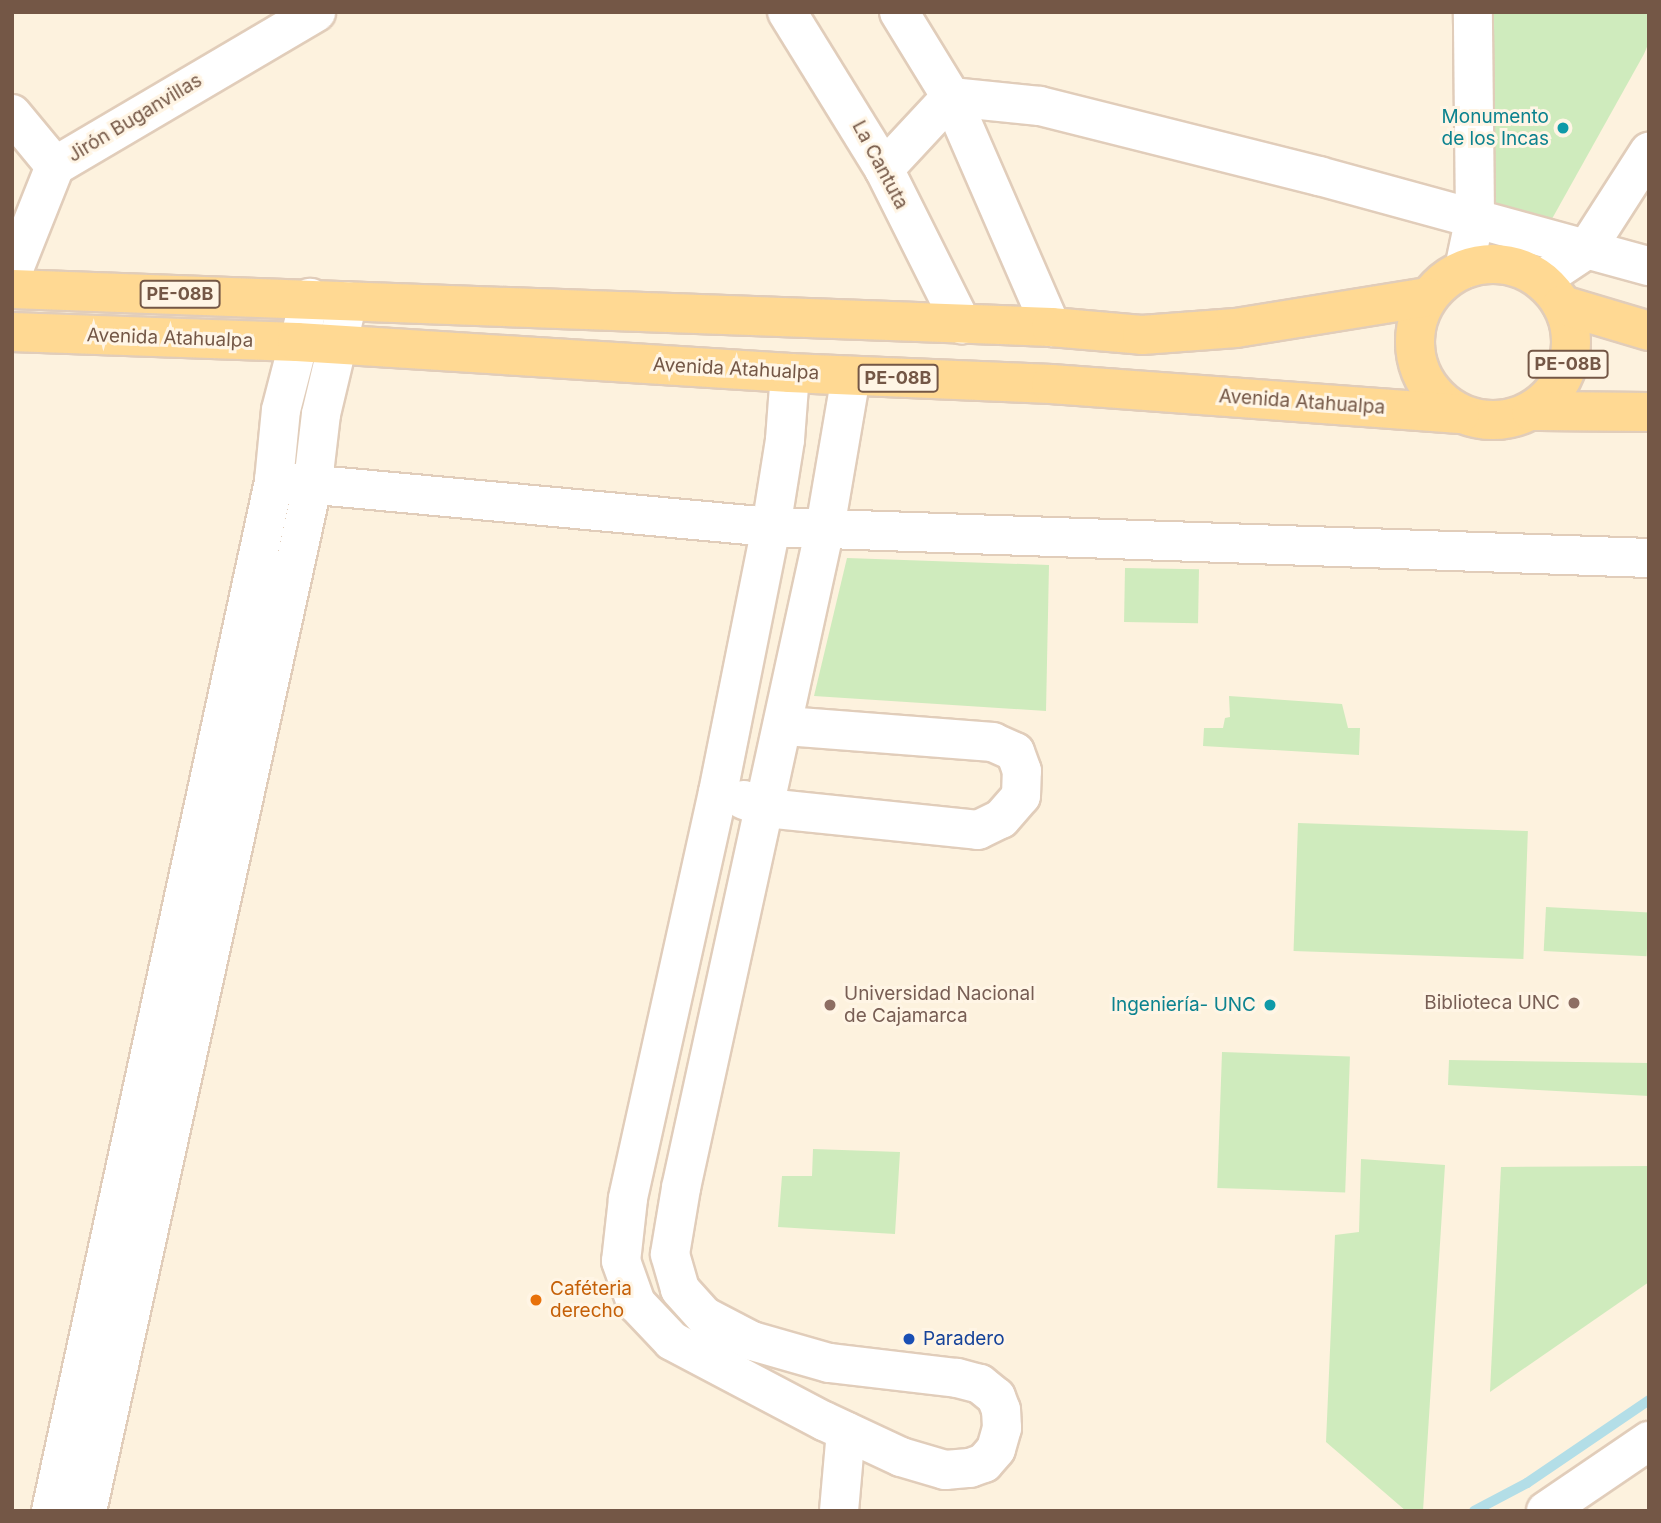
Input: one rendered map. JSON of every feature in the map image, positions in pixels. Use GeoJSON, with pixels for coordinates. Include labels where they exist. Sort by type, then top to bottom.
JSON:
{"type":"FeatureCollection","features":[{"type":"Feature","properties":{"kind":"main road","name":"PE-08B"},"geometry":{"type":"LineString","coordinates":[[12,289],[1051,327],[1142,335],[1236,328],[1428,296],[1444,280],[1464,269],[1486,264],[1508,265],[1552,292],[1649,331]]}},
{"type":"Feature","properties":{"kind":"main road","name":"PE-08B"},"geometry":{"type":"LineString","coordinates":[[1531,411],[1547,399],[1560,383],[1568,364],[1570,324],[1552,292]]}},
{"type":"Feature","properties":{"kind":"main road"},"geometry":{"type":"LineString","coordinates":[[1428,296],[1418,317],[1414,340],[1417,363],[1426,384],[1441,401],[1460,414]]}},
{"type":"Feature","properties":{"kind":"main road","name":"Avenida Atahualpa"},"geometry":{"type":"LineString","coordinates":[[12,332],[297,342],[790,373],[1051,384],[1460,414]]}},
{"type":"Feature","properties":{"kind":"main road","name":"PE-08B"},"geometry":{"type":"LineString","coordinates":[[1460,414],[1496,419],[1531,411],[1649,412]]}},
{"type":"Feature","properties":{"kind":"street","name":"Jirón Buganvillas"},"geometry":{"type":"LineString","coordinates":[[12,274],[55,166],[316,12]]}},
{"type":"Feature","properties":{"kind":"street","name":"La Cantuta"},"geometry":{"type":"LineString","coordinates":[[788,12],[884,169],[962,325]]}},
{"type":"Feature","properties":{"kind":"street"},"geometry":{"type":"LineString","coordinates":[[899,12],[951,97],[1051,327]]}},
{"type":"Feature","properties":{"kind":"street"},"geometry":{"type":"LineString","coordinates":[[1464,269],[1475,217],[1473,12]]}},
{"type":"Feature","properties":{"kind":"street"},"geometry":{"type":"LineString","coordinates":[[884,169],[951,97]]}},
{"type":"Feature","properties":{"kind":"street"},"geometry":{"type":"LineString","coordinates":[[951,97],[1040,106],[1475,217],[1649,266]]}},
{"type":"Feature","properties":{"kind":"street"},"geometry":{"type":"LineString","coordinates":[[12,114],[55,166]]}},
{"type":"Feature","properties":{"kind":"street"},"geometry":{"type":"LineString","coordinates":[[1552,292],[1586,250],[1649,152]]}},
{"type":"Feature","properties":{"kind":"street"},"geometry":{"type":"LineString","coordinates":[[51,1511],[274,481],[281,410],[310,299]]}},
{"type":"Feature","properties":{"kind":"street"},"geometry":{"type":"LineString","coordinates":[[87,1511],[313,482],[321,414],[348,301]]}},
{"type":"Feature","properties":{"kind":"street"},"geometry":{"type":"LineString","coordinates":[[790,373],[785,440],[771,527],[718,792],[628,1199],[621,1261],[636,1303],[672,1341],[901,1457],[945,1470],[970,1468],[984,1463],[996,1449],[1002,1428],[1001,1410],[996,1397],[980,1384],[957,1378],[829,1363],[752,1341],[704,1315],[680,1289],[670,1254],[681,1188],[825,528],[852,376]]}},
{"type":"Feature","properties":{"kind":"street"},"geometry":{"type":"LineString","coordinates":[[274,481],[313,482],[771,527],[1649,558]]}},
{"type":"Feature","properties":{"kind":"street"},"geometry":{"type":"LineString","coordinates":[[718,792],[766,808],[978,830],[1001,819],[1021,796],[1023,782],[1015,752],[992,742],[783,726]]}},
{"type":"Feature","properties":{"kind":"street"},"geometry":{"type":"LineString","coordinates":[[634,1177],[681,1188]]}},
{"type":"Feature","properties":{"kind":"street"},"geometry":{"type":"LineString","coordinates":[[839,1511],[846,1431]]}},
{"type":"Feature","properties":{"kind":"street"},"geometry":{"type":"LineString","coordinates":[[1546,1511],[1649,1441]]}},
{"type":"Feature","properties":{"kind":"green space"},"geometry":{"type":"Polygon","coordinates":[[[1462,12],[1649,12],[1649,42],[1644,54],[1548,226],[1469,208],[1462,12]]]}},
{"type":"Feature","properties":{"kind":"green space"},"geometry":{"type":"Polygon","coordinates":[[[847,558],[1049,565],[1046,711],[814,696],[847,558]]]}},
{"type":"Feature","properties":{"kind":"green space"},"geometry":{"type":"Polygon","coordinates":[[[1125,568],[1199,569],[1198,623],[1124,622],[1125,568]]]}},
{"type":"Feature","properties":{"kind":"green space"},"geometry":{"type":"Polygon","coordinates":[[[1229,696],[1342,704],[1348,728],[1360,728],[1359,755],[1203,746],[1204,728],[1223,728],[1225,718],[1230,717],[1229,696]]]}},
{"type":"Feature","properties":{"kind":"green space"},"geometry":{"type":"Polygon","coordinates":[[[1298,823],[1528,831],[1523,959],[1294,951],[1298,823]]]}},
{"type":"Feature","properties":{"kind":"green space"},"geometry":{"type":"Polygon","coordinates":[[[1546,907],[1649,912],[1647,956],[1544,951],[1546,907]]]}},
{"type":"Feature","properties":{"kind":"green space"},"geometry":{"type":"Polygon","coordinates":[[[1222,1052],[1350,1056],[1345,1192],[1217,1188],[1222,1052]]]}},
{"type":"Feature","properties":{"kind":"green space"},"geometry":{"type":"Polygon","coordinates":[[[1449,1060],[1649,1063],[1649,1096],[1448,1085],[1449,1060]]]}},
{"type":"Feature","properties":{"kind":"green space"},"geometry":{"type":"Polygon","coordinates":[[[813,1149],[900,1152],[895,1234],[778,1227],[782,1176],[812,1176],[813,1149]]]}},
{"type":"Feature","properties":{"kind":"green space"},"geometry":{"type":"Polygon","coordinates":[[[1361,1159],[1445,1165],[1423,1511],[1406,1511],[1326,1442],[1335,1235],[1359,1232],[1361,1159]]]}},
{"type":"Feature","properties":{"kind":"green space"},"geometry":{"type":"Polygon","coordinates":[[[1649,1166],[1649,1282],[1490,1392],[1501,1167],[1649,1166]]]}},
{"type":"Feature","properties":{"kind":"waterway"},"geometry":{"type":"LineString","coordinates":[[1474,1511],[1527,1483],[1649,1400]]}},
{"type":"Feature","properties":{"kind":"place","name":"Monumento de los Incas"},"geometry":{"type":"Point","coordinates":[1563,128]}},
{"type":"Feature","properties":{"kind":"place","name":"Biblioteca UNC"},"geometry":{"type":"Point","coordinates":[1574,1003]}},
{"type":"Feature","properties":{"kind":"place","name":"Universidad Nacional de Cajamarca"},"geometry":{"type":"Point","coordinates":[830,1005]}},
{"type":"Feature","properties":{"kind":"place","name":"Ingeniería- UNC"},"geometry":{"type":"Point","coordinates":[1270,1005]}},
{"type":"Feature","properties":{"kind":"place","name":"Caféteria derecho"},"geometry":{"type":"Point","coordinates":[536,1300]}},
{"type":"Feature","properties":{"kind":"place","name":"Paradero"},"geometry":{"type":"Point","coordinates":[909,1339]}}]}
